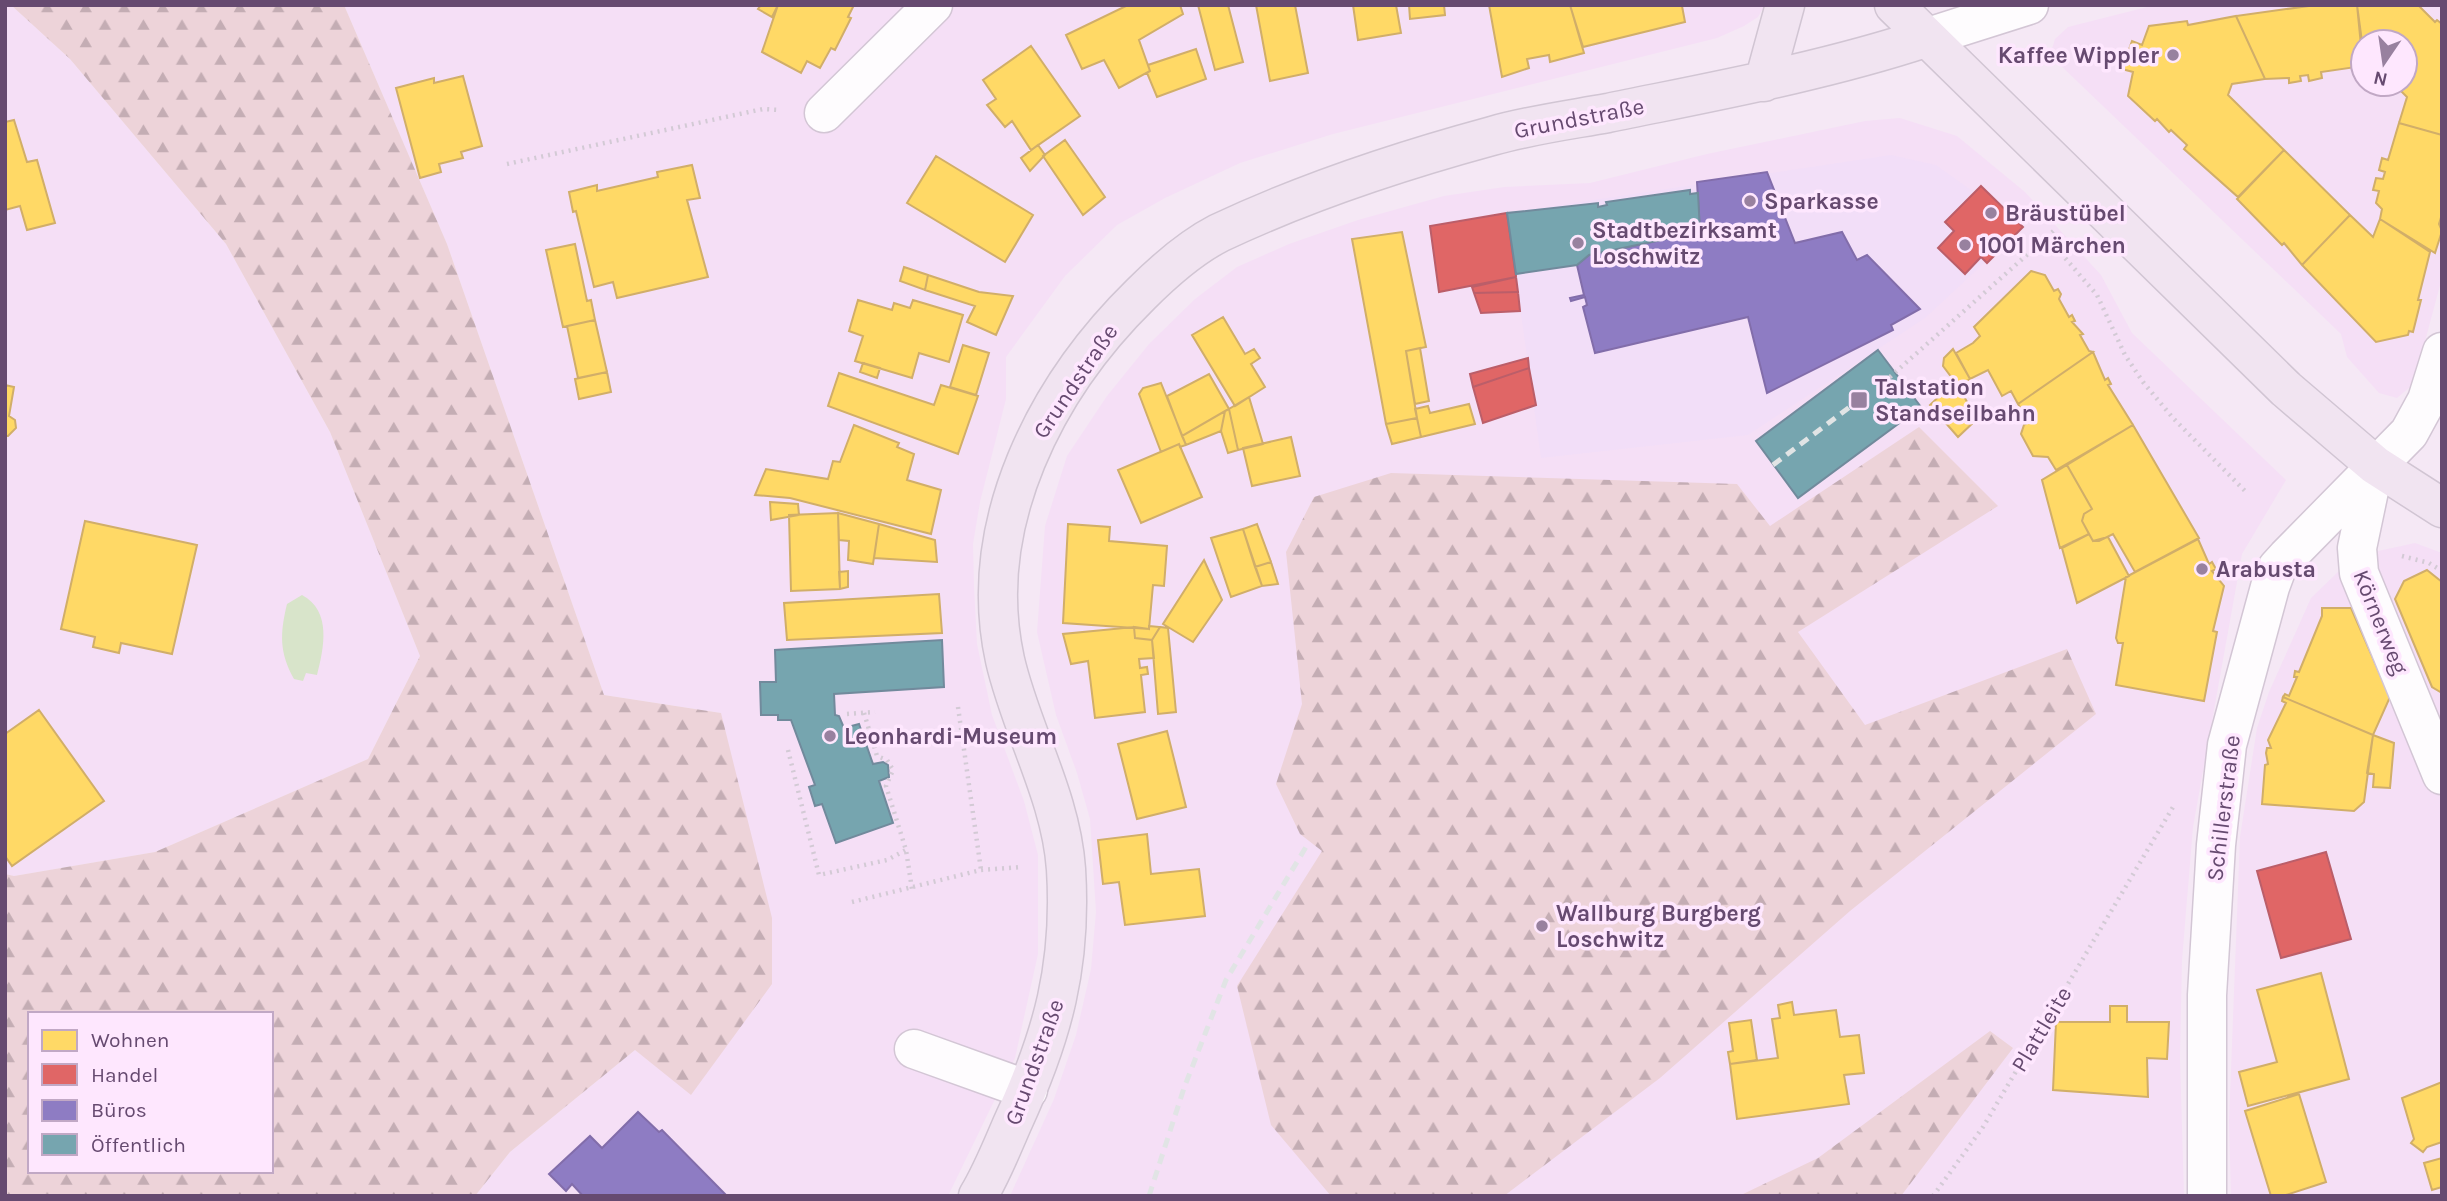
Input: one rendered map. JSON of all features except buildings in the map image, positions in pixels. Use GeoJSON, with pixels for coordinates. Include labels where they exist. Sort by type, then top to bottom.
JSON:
{"type":"FeatureCollection","features":[{"type":"Feature","properties":{"kind":"main road"},"geometry":{"type":"LineString","coordinates":[[1764,82],[1785,5]]}},
{"type":"Feature","properties":{"kind":"main road"},"geometry":{"type":"LineString","coordinates":[[1894,5],[2286,389],[2375,465],[2442,508]]}},
{"type":"Feature","properties":{"kind":"main road","name":"Grundstraße"},"geometry":{"type":"LineString","coordinates":[[978,1196],[1028,1090],[1051,1030],[1065,967],[1065,862],[1048,788],[1006,662],[998,597],[1007,515],[1035,439],[1053,405],[1100,336],[1168,267],[1214,236],[1328,188],[1494,135],[1764,82],[1857,61],[1925,38]]}},
{"type":"Feature","properties":{"kind":"street"},"geometry":{"type":"LineString","coordinates":[[807,112],[933,5]]}},
{"type":"Feature","properties":{"kind":"street"},"geometry":{"type":"LineString","coordinates":[[1925,38],[2029,5]]}},
{"type":"Feature","properties":{"kind":"street","name":"Schillerstraße"},"geometry":{"type":"LineString","coordinates":[[2207,1196],[2208,964],[2216,845],[2227,745],[2277,568],[2409,433],[2427,400],[2442,352]]}},
{"type":"Feature","properties":{"kind":"street","name":"Körnerweg"},"geometry":{"type":"LineString","coordinates":[[2375,465],[2357,548],[2359,573],[2442,775]]}},
{"type":"Feature","properties":{"kind":"street"},"geometry":{"type":"LineString","coordinates":[[914,1049],[1028,1090]]}},
{"type":"Feature","properties":{"kind":"path"},"geometry":{"type":"LineString","coordinates":[[507,164],[763,109],[807,112]]}},
{"type":"Feature","properties":{"kind":"path"},"geometry":{"type":"LineString","coordinates":[[1890,377],[2091,198]]}},
{"type":"Feature","properties":{"kind":"path"},"geometry":{"type":"LineString","coordinates":[[2047,237],[2097,295],[2124,355],[2143,382],[2173,418],[2246,492]]}},
{"type":"Feature","properties":{"kind":"path"},"geometry":{"type":"LineString","coordinates":[[2394,556],[2408,557],[2442,571]]}},
{"type":"Feature","properties":{"kind":"path"},"geometry":{"type":"LineString","coordinates":[[958,707],[981,870]]}},
{"type":"Feature","properties":{"kind":"path"},"geometry":{"type":"LineString","coordinates":[[847,714],[876,712]]}},
{"type":"Feature","properties":{"kind":"path"},"geometry":{"type":"LineString","coordinates":[[864,713],[877,756],[887,760],[893,770],[886,786],[906,850],[912,889]]}},
{"type":"Feature","properties":{"kind":"path"},"geometry":{"type":"LineString","coordinates":[[788,750],[819,875],[887,860],[906,850]]}},
{"type":"Feature","properties":{"kind":"path","name":"Plattleite"},"geometry":{"type":"LineString","coordinates":[[1933,1196],[1983,1127],[2143,859]]}},
{"type":"Feature","properties":{"kind":"path"},"geometry":{"type":"LineString","coordinates":[[852,902],[981,870],[1065,862]]}},
{"type":"Feature","properties":{"kind":"shaded area"},"geometry":{"type":"Polygon","coordinates":[[[5,5],[11,5],[70,59],[226,244],[330,432],[420,656],[368,759],[155,852],[14,876],[5,874],[5,5]]]}},
{"type":"Feature","properties":{"kind":"shaded area"},"geometry":{"type":"Polygon","coordinates":[[[344,5],[1765,5],[1758,17],[1717,38],[1333,134],[1240,163],[1165,198],[1117,225],[1065,276],[1006,357],[1006,399],[980,502],[973,544],[977,644],[992,715],[1024,801],[1038,855],[1038,954],[1015,1058],[948,1196],[475,1196],[510,1152],[635,1050],[692,1094],[721,713],[604,695],[447,244],[344,5]]]}},
{"type":"Feature","properties":{"kind":"shaded area"},"geometry":{"type":"Polygon","coordinates":[[[2155,5],[2442,5],[2442,278],[2417,371],[2410,387],[2397,398],[2379,393],[2347,357],[2341,334],[2057,62],[2052,49],[2055,39],[2068,27],[2155,5]]]}},
{"type":"Feature","properties":{"kind":"shaded area"},"geometry":{"type":"Polygon","coordinates":[[[1900,118],[1957,136],[2025,192],[2101,275],[2132,333],[2286,480],[2242,554],[2193,827],[2182,960],[2180,1058],[2184,1196],[1010,1196],[1054,1099],[1076,1035],[1091,969],[1096,912],[1090,819],[1056,715],[1037,632],[1045,526],[1067,456],[1107,396],[1149,344],[1195,299],[1237,267],[1289,244],[1358,220],[1444,196],[1504,187],[1590,183],[1707,154],[1865,121],[1900,118]]]}},
{"type":"Feature","properties":{"kind":"shaded area"},"geometry":{"type":"Polygon","coordinates":[[[1891,155],[1936,165],[2023,227],[1925,318],[1748,435],[1541,458],[1507,213],[1891,155]]]}},
{"type":"Feature","properties":{"kind":"shaded area"},"geometry":{"type":"Polygon","coordinates":[[[2415,543],[2442,553],[2442,1196],[2231,1196],[2229,1122],[2240,837],[2257,728],[2269,692],[2311,598],[2340,570],[2369,553],[2415,543]]]}},
{"type":"Feature","properties":{"kind":"shaded area"},"geometry":{"type":"Polygon","coordinates":[[[302,595],[318,610],[323,631],[317,675],[306,673],[303,681],[294,679],[282,642],[287,604],[302,595]]]}},
{"type":"Feature","properties":{"kind":"green space"},"geometry":{"type":"Polygon","coordinates":[[[11,5],[344,5],[447,244],[604,695],[721,713],[772,918],[772,984],[691,1095],[635,1050],[510,1152],[475,1196],[5,1196],[5,874],[14,876],[155,852],[368,759],[420,656],[330,432],[226,244],[70,59],[11,5]]]}},
{"type":"Feature","properties":{"kind":"green space"},"geometry":{"type":"Polygon","coordinates":[[[1919,427],[1998,506],[1798,632],[1865,725],[2067,649],[2096,714],[1850,911],[1660,1078],[1504,1196],[1331,1196],[1271,1125],[1237,986],[1322,851],[1300,834],[1276,784],[1302,704],[1286,552],[1314,497],[1391,473],[1737,484],[1770,526],[1919,427]]]}},
{"type":"Feature","properties":{"kind":"green space"},"geometry":{"type":"Polygon","coordinates":[[[1990,1031],[2013,1048],[1901,1196],[1739,1196],[1818,1158],[1990,1031]]]}},
{"type":"Feature","properties":{"kind":"railway"},"geometry":{"type":"LineString","coordinates":[[1773,465],[1859,400]]}},
{"type":"Feature","properties":{"kind":"railway"},"geometry":{"type":"LineString","coordinates":[[1149,1196],[1184,1088],[1226,980],[1309,842]]}},
{"type":"Feature","properties":{"kind":"place","name":"Kaffee Wippler"},"geometry":{"type":"Point","coordinates":[2173,55]}},
{"type":"Feature","properties":{"kind":"place","name":"Sparkasse"},"geometry":{"type":"Point","coordinates":[1750,201]}},
{"type":"Feature","properties":{"kind":"place","name":"Bräustübel"},"geometry":{"type":"Point","coordinates":[1991,213]}},
{"type":"Feature","properties":{"kind":"place","name":"Stadtbezirksamt Loschwitz"},"geometry":{"type":"Point","coordinates":[1578,243]}},
{"type":"Feature","properties":{"kind":"place","name":"1001 Märchen"},"geometry":{"type":"Point","coordinates":[1965,245]}},
{"type":"Feature","properties":{"kind":"place","name":"Talstation Standseilbahn"},"geometry":{"type":"Point","coordinates":[1859,400]}},
{"type":"Feature","properties":{"kind":"place","name":"Arabusta"},"geometry":{"type":"Point","coordinates":[2202,569]}},
{"type":"Feature","properties":{"kind":"place","name":"Leonhardi-Museum"},"geometry":{"type":"Point","coordinates":[830,736]}},
{"type":"Feature","properties":{"kind":"place","name":"Wallburg Burgberg Loschwitz"},"geometry":{"type":"Point","coordinates":[1542,926]}}]}
